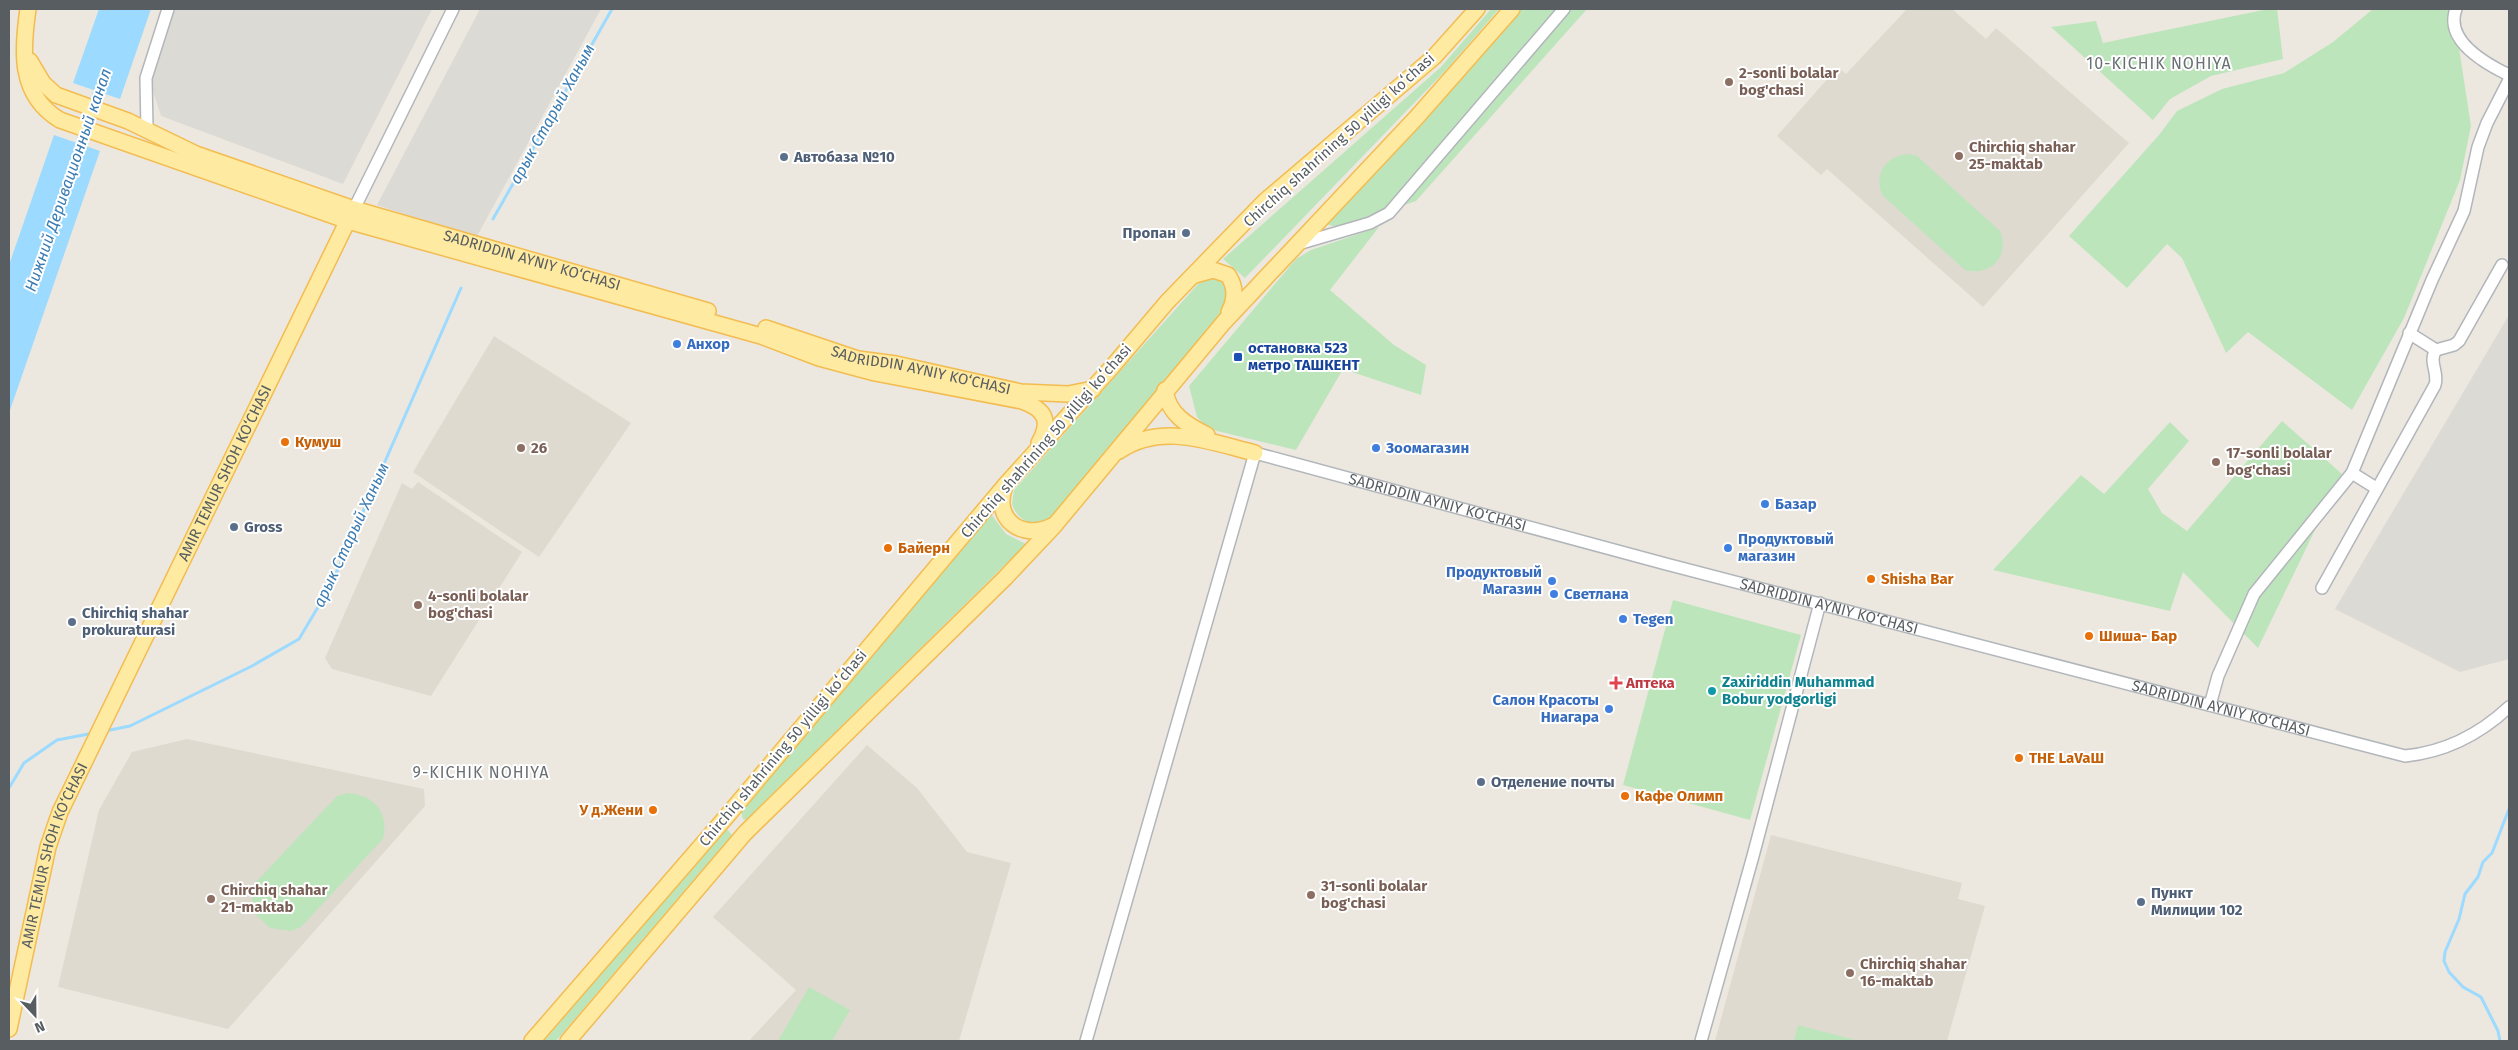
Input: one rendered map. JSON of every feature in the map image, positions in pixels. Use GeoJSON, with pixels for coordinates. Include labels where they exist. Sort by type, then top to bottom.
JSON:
{"type":"FeatureCollection","features":[{"type":"Feature","properties":{"kind":"main road","name":"SADRIDDIN AYNIY KO‘CHASI"},"geometry":{"type":"LineString","coordinates":[[28,9],[23,58],[30,82],[47,110],[60,120],[351,215],[761,336],[819,358],[866,371],[1022,401],[1041,411],[1045,421],[1043,436],[1031,457]]}},
{"type":"Feature","properties":{"kind":"main road","name":"Chirchiq shahrining 50 yilligi koʻchasi"},"geometry":{"type":"LineString","coordinates":[[532,1041],[726,816],[1007,482],[1093,389],[1183,285],[1265,201],[1434,57],[1477,9]]}},
{"type":"Feature","properties":{"kind":"main road","name":"Chirchiq shahrining 50 yilligi koʻchasi"},"geometry":{"type":"LineString","coordinates":[[568,1041],[745,833],[1005,578],[1054,526],[1165,390],[1224,322],[1294,245],[1416,118],[1512,9]]}},
{"type":"Feature","properties":{"kind":"main road","name":"SADRIDDIN AYNIY KO‘CHASI"},"geometry":{"type":"LineString","coordinates":[[25,30],[28,55],[38,75],[51,92],[67,100],[128,121],[196,154],[351,215],[764,327],[858,359],[896,364],[1021,392],[1068,394],[1093,389]]}},
{"type":"Feature","properties":{"kind":"main road","name":"AMIR TEMUR SHOH KO‘CHASI"},"geometry":{"type":"LineString","coordinates":[[9,1029],[48,847],[64,802],[351,215]]}},
{"type":"Feature","properties":{"kind":"main road"},"geometry":{"type":"LineString","coordinates":[[1183,285],[1195,275],[1208,270],[1218,270],[1228,275],[1234,285],[1235,296],[1232,308],[1224,322]]}},
{"type":"Feature","properties":{"kind":"main road"},"geometry":{"type":"LineString","coordinates":[[1165,390],[1166,399],[1173,410],[1191,427],[1255,453]]}},
{"type":"Feature","properties":{"kind":"main road"},"geometry":{"type":"LineString","coordinates":[[1110,458],[1132,443],[1166,434],[1189,437],[1255,453]]}},
{"type":"Feature","properties":{"kind":"main road"},"geometry":{"type":"LineString","coordinates":[[1007,482],[1002,494],[1002,506],[1006,516],[1013,525],[1022,530],[1033,532],[1054,526]]}},
{"type":"Feature","properties":{"kind":"main road"},"geometry":{"type":"LineString","coordinates":[[726,816],[745,833]]}},
{"type":"Feature","properties":{"kind":"street"},"geometry":{"type":"LineString","coordinates":[[147,130],[146,78],[168,9]]}},
{"type":"Feature","properties":{"kind":"street","name":"AMIR TEMUR SHOH KO‘CHASI"},"geometry":{"type":"LineString","coordinates":[[351,215],[453,9]]}},
{"type":"Feature","properties":{"kind":"street"},"geometry":{"type":"LineString","coordinates":[[1294,245],[1370,223],[1389,212],[1564,9]]}},
{"type":"Feature","properties":{"kind":"street"},"geometry":{"type":"LineString","coordinates":[[2456,9],[2455,23],[2465,45],[2478,57],[2509,75]]}},
{"type":"Feature","properties":{"kind":"street"},"geometry":{"type":"LineString","coordinates":[[2210,705],[2218,676],[2254,594],[2352,473],[2409,333],[2464,211],[2478,146],[2486,123],[2509,80]]}},
{"type":"Feature","properties":{"kind":"street"},"geometry":{"type":"LineString","coordinates":[[2409,333],[2436,350],[2454,345],[2459,341],[2502,265]]}},
{"type":"Feature","properties":{"kind":"street"},"geometry":{"type":"LineString","coordinates":[[2322,588],[2435,385],[2437,378],[2432,362],[2436,350]]}},
{"type":"Feature","properties":{"kind":"street"},"geometry":{"type":"LineString","coordinates":[[1086,1041],[1255,453]]}},
{"type":"Feature","properties":{"kind":"street","name":"SADRIDDIN AYNIY KO‘CHASI"},"geometry":{"type":"LineString","coordinates":[[1255,453],[1820,604],[2406,756],[2423,754],[2456,744],[2487,726],[2509,707]]}},
{"type":"Feature","properties":{"kind":"street"},"geometry":{"type":"LineString","coordinates":[[2352,473],[2376,488]]}},
{"type":"Feature","properties":{"kind":"street"},"geometry":{"type":"LineString","coordinates":[[1701,1041],[1753,856],[1820,604]]}},
{"type":"Feature","properties":{"kind":"shaded area"},"geometry":{"type":"Polygon","coordinates":[[[175,9],[432,9],[343,184],[161,116],[150,82],[175,9]]]}},
{"type":"Feature","properties":{"kind":"shaded area"},"geometry":{"type":"Polygon","coordinates":[[[480,9],[601,9],[476,238],[377,205],[480,9]]]}},
{"type":"Feature","properties":{"kind":"shaded area","name":"Chirchiq shahar 25-maktab"},"geometry":{"type":"Polygon","coordinates":[[[1907,9],[1952,9],[1986,39],[1996,28],[2129,143],[1983,307],[1827,169],[1821,175],[1777,136],[1838,67],[1846,74],[1907,9]]]}},
{"type":"Feature","properties":{"kind":"shaded area"},"geometry":{"type":"Polygon","coordinates":[[[2509,315],[2509,659],[2460,672],[2335,609],[2509,315]]]}},
{"type":"Feature","properties":{"kind":"shaded area","name":"26"},"geometry":{"type":"Polygon","coordinates":[[[494,336],[631,423],[539,557],[413,472],[494,336]]]}},
{"type":"Feature","properties":{"kind":"shaded area","name":"4-sonli bolalar bog'chasi"},"geometry":{"type":"Polygon","coordinates":[[[418,482],[522,552],[431,696],[332,669],[325,658],[402,483],[412,489],[418,482]]]}},
{"type":"Feature","properties":{"kind":"shaded area","name":"Chirchiq shahar 21-maktab"},"geometry":{"type":"Polygon","coordinates":[[[187,739],[424,789],[425,806],[228,1029],[58,987],[99,810],[132,752],[187,739]]]}},
{"type":"Feature","properties":{"kind":"shaded area"},"geometry":{"type":"Polygon","coordinates":[[[867,745],[917,788],[967,852],[1011,863],[959,1041],[749,1041],[796,990],[713,917],[867,745]]]}},
{"type":"Feature","properties":{"kind":"shaded area","name":"Chirchiq shahar 16-maktab"},"geometry":{"type":"Polygon","coordinates":[[[1771,835],[1962,883],[1958,899],[1985,906],[1947,1041],[1715,1041],[1771,835]]]}},
{"type":"Feature","properties":{"kind":"green space"},"geometry":{"type":"Polygon","coordinates":[[[1491,9],[1499,9],[1445,71],[1245,278],[1223,259],[1441,67],[1491,9]]]}},
{"type":"Feature","properties":{"kind":"green space"},"geometry":{"type":"Polygon","coordinates":[[[1515,9],[1587,9],[1416,201],[1345,225],[1333,226],[1326,224],[1515,9]]]}},
{"type":"Feature","properties":{"kind":"green space"},"geometry":{"type":"Polygon","coordinates":[[[2268,9],[2277,9],[2283,59],[2211,76],[2170,99],[2153,120],[2051,27],[2096,21],[2103,43],[2268,9]]]}},
{"type":"Feature","properties":{"kind":"green space"},"geometry":{"type":"Polygon","coordinates":[[[2373,9],[2453,9],[2471,126],[2460,180],[2404,318],[2352,410],[2248,332],[2226,353],[2182,258],[2167,244],[2127,288],[2069,236],[2159,135],[2177,111],[2222,89],[2284,73],[2333,42],[2373,9]]]}},
{"type":"Feature","properties":{"kind":"green space"},"geometry":{"type":"Polygon","coordinates":[[[1908,154],[1917,156],[2000,231],[2002,249],[1996,262],[1990,267],[1983,270],[1965,270],[1882,195],[1879,180],[1883,167],[1893,158],[1908,154]]]}},
{"type":"Feature","properties":{"kind":"green space"},"geometry":{"type":"Polygon","coordinates":[[[1379,227],[1330,290],[1394,345],[1426,365],[1421,395],[1343,369],[1296,450],[1209,429],[1197,417],[1189,386],[1296,259],[1311,250],[1379,227]]]}},
{"type":"Feature","properties":{"kind":"green space"},"geometry":{"type":"Polygon","coordinates":[[[1211,277],[1221,280],[1227,288],[1226,307],[1049,519],[1043,522],[1032,523],[1022,519],[1014,510],[1012,504],[1014,490],[1199,283],[1211,277]]]}},
{"type":"Feature","properties":{"kind":"green space"},"geometry":{"type":"Polygon","coordinates":[[[2282,421],[2342,474],[2258,648],[2183,572],[2170,611],[1993,570],[2081,475],[2104,494],[2170,422],[2189,441],[2148,489],[2162,513],[2187,531],[2282,421]]]}},
{"type":"Feature","properties":{"kind":"green space"},"geometry":{"type":"Polygon","coordinates":[[[991,514],[1006,534],[1026,544],[746,820],[743,819],[741,811],[991,514]]]}},
{"type":"Feature","properties":{"kind":"green space"},"geometry":{"type":"Polygon","coordinates":[[[1673,600],[1801,635],[1750,820],[1623,785],[1673,600]]]}},
{"type":"Feature","properties":{"kind":"green space"},"geometry":{"type":"Polygon","coordinates":[[[348,793],[366,797],[378,807],[384,821],[383,839],[301,927],[291,931],[270,928],[255,914],[251,894],[254,884],[337,796],[348,793]]]}},
{"type":"Feature","properties":{"kind":"green space"},"geometry":{"type":"Polygon","coordinates":[[[725,827],[732,835],[556,1041],[544,1041],[725,827]]]}},
{"type":"Feature","properties":{"kind":"green space"},"geometry":{"type":"Polygon","coordinates":[[[809,987],[850,1010],[832,1041],[778,1041],[809,987]]]}},
{"type":"Feature","properties":{"kind":"green space"},"geometry":{"type":"Polygon","coordinates":[[[1798,1025],[1859,1041],[1794,1041],[1798,1025]]]}},
{"type":"Feature","properties":{"kind":"water"},"geometry":{"type":"Polygon","coordinates":[[[99,9],[151,9],[120,99],[73,83],[99,9]]]}},
{"type":"Feature","properties":{"kind":"water"},"geometry":{"type":"Polygon","coordinates":[[[54,135],[100,151],[9,413],[9,265],[54,135]]]}},
{"type":"Feature","properties":{"kind":"waterway","name":"арык Старый Ханым"},"geometry":{"type":"LineString","coordinates":[[493,219],[612,9]]}},
{"type":"Feature","properties":{"kind":"waterway","name":"Нижний Деривационный канал"},"geometry":{"type":"LineString","coordinates":[[76,157],[102,81]]}},
{"type":"Feature","properties":{"kind":"waterway","name":"арык Старый Ханым"},"geometry":{"type":"LineString","coordinates":[[105,731],[130,726],[252,666],[299,639],[330,587],[461,288]]}},
{"type":"Feature","properties":{"kind":"waterway","name":"арык Старый Ханым"},"geometry":{"type":"LineString","coordinates":[[9,788],[24,763],[57,740],[94,733]]}},
{"type":"Feature","properties":{"kind":"waterway"},"geometry":{"type":"LineString","coordinates":[[2500,1041],[2498,1031],[2481,997],[2463,987],[2449,972],[2444,961],[2445,952],[2459,919],[2465,894],[2478,877],[2483,862],[2492,853],[2509,809]]}},
{"type":"Feature","properties":{"kind":"place","name":"2-sonli bolalar bog'chasi"},"geometry":{"type":"Point","coordinates":[1729,82]}},
{"type":"Feature","properties":{"kind":"place","name":"Chirchiq shahar 25-maktab"},"geometry":{"type":"Point","coordinates":[1959,156]}},
{"type":"Feature","properties":{"kind":"place","name":"Автобаза №10"},"geometry":{"type":"Point","coordinates":[784,157]}},
{"type":"Feature","properties":{"kind":"place","name":"Пропан"},"geometry":{"type":"Point","coordinates":[1186,233]}},
{"type":"Feature","properties":{"kind":"place","name":"Анхор"},"geometry":{"type":"Point","coordinates":[677,344]}},
{"type":"Feature","properties":{"kind":"place","name":"остановка 523 метро ТАШКЕНТ"},"geometry":{"type":"Point","coordinates":[1238,357]}},
{"type":"Feature","properties":{"kind":"place","name":"Кумуш"},"geometry":{"type":"Point","coordinates":[285,442]}},
{"type":"Feature","properties":{"kind":"place","name":"26"},"geometry":{"type":"Point","coordinates":[521,448]}},
{"type":"Feature","properties":{"kind":"place","name":"Зоомагазин"},"geometry":{"type":"Point","coordinates":[1376,448]}},
{"type":"Feature","properties":{"kind":"place","name":"17-sonli bolalar bog'chasi"},"geometry":{"type":"Point","coordinates":[2216,462]}},
{"type":"Feature","properties":{"kind":"place","name":"Базар"},"geometry":{"type":"Point","coordinates":[1765,504]}},
{"type":"Feature","properties":{"kind":"place","name":"Gross"},"geometry":{"type":"Point","coordinates":[234,527]}},
{"type":"Feature","properties":{"kind":"place","name":"Байерн"},"geometry":{"type":"Point","coordinates":[888,548]}},
{"type":"Feature","properties":{"kind":"place","name":"Продуктовый магазин"},"geometry":{"type":"Point","coordinates":[1728,548]}},
{"type":"Feature","properties":{"kind":"place","name":"Shisha Bar"},"geometry":{"type":"Point","coordinates":[1871,579]}},
{"type":"Feature","properties":{"kind":"place","name":"Продуктовый Магазин"},"geometry":{"type":"Point","coordinates":[1552,581]}},
{"type":"Feature","properties":{"kind":"place","name":"Светлана"},"geometry":{"type":"Point","coordinates":[1554,594]}},
{"type":"Feature","properties":{"kind":"place","name":"4-sonli bolalar bog'chasi"},"geometry":{"type":"Point","coordinates":[418,605]}},
{"type":"Feature","properties":{"kind":"place","name":"Tegen"},"geometry":{"type":"Point","coordinates":[1623,619]}},
{"type":"Feature","properties":{"kind":"place","name":"Chirchiq shahar prokuraturasi"},"geometry":{"type":"Point","coordinates":[72,622]}},
{"type":"Feature","properties":{"kind":"place","name":"Шиша- Бар"},"geometry":{"type":"Point","coordinates":[2089,636]}},
{"type":"Feature","properties":{"kind":"place","name":"Аптека"},"geometry":{"type":"Point","coordinates":[1616,683]}},
{"type":"Feature","properties":{"kind":"place","name":"Zaxiriddin Muhammad Bobur yodgorligi"},"geometry":{"type":"Point","coordinates":[1712,691]}},
{"type":"Feature","properties":{"kind":"place","name":"Салон Красоты Ниагара"},"geometry":{"type":"Point","coordinates":[1609,709]}},
{"type":"Feature","properties":{"kind":"place","name":"THE LaVaШ"},"geometry":{"type":"Point","coordinates":[2019,758]}},
{"type":"Feature","properties":{"kind":"place","name":"Отделение почты"},"geometry":{"type":"Point","coordinates":[1481,782]}},
{"type":"Feature","properties":{"kind":"place","name":"Кафе Олимп"},"geometry":{"type":"Point","coordinates":[1625,796]}},
{"type":"Feature","properties":{"kind":"place","name":"У д.Жени"},"geometry":{"type":"Point","coordinates":[653,810]}},
{"type":"Feature","properties":{"kind":"place","name":"31-sonli bolalar bog'chasi"},"geometry":{"type":"Point","coordinates":[1311,895]}},
{"type":"Feature","properties":{"kind":"place","name":"Chirchiq shahar 21-maktab"},"geometry":{"type":"Point","coordinates":[211,899]}},
{"type":"Feature","properties":{"kind":"place","name":"Пункт Милиции 102"},"geometry":{"type":"Point","coordinates":[2141,902]}},
{"type":"Feature","properties":{"kind":"place","name":"Chirchiq shahar 16-maktab"},"geometry":{"type":"Point","coordinates":[1850,973]}},
{"type":"Feature","properties":{"kind":"district","name":"10-KICHIK NOHIYA"},"geometry":{"type":"Point","coordinates":[2159,63]}},
{"type":"Feature","properties":{"kind":"district","name":"9-KICHIK NOHIYA"},"geometry":{"type":"Point","coordinates":[481,772]}}]}
